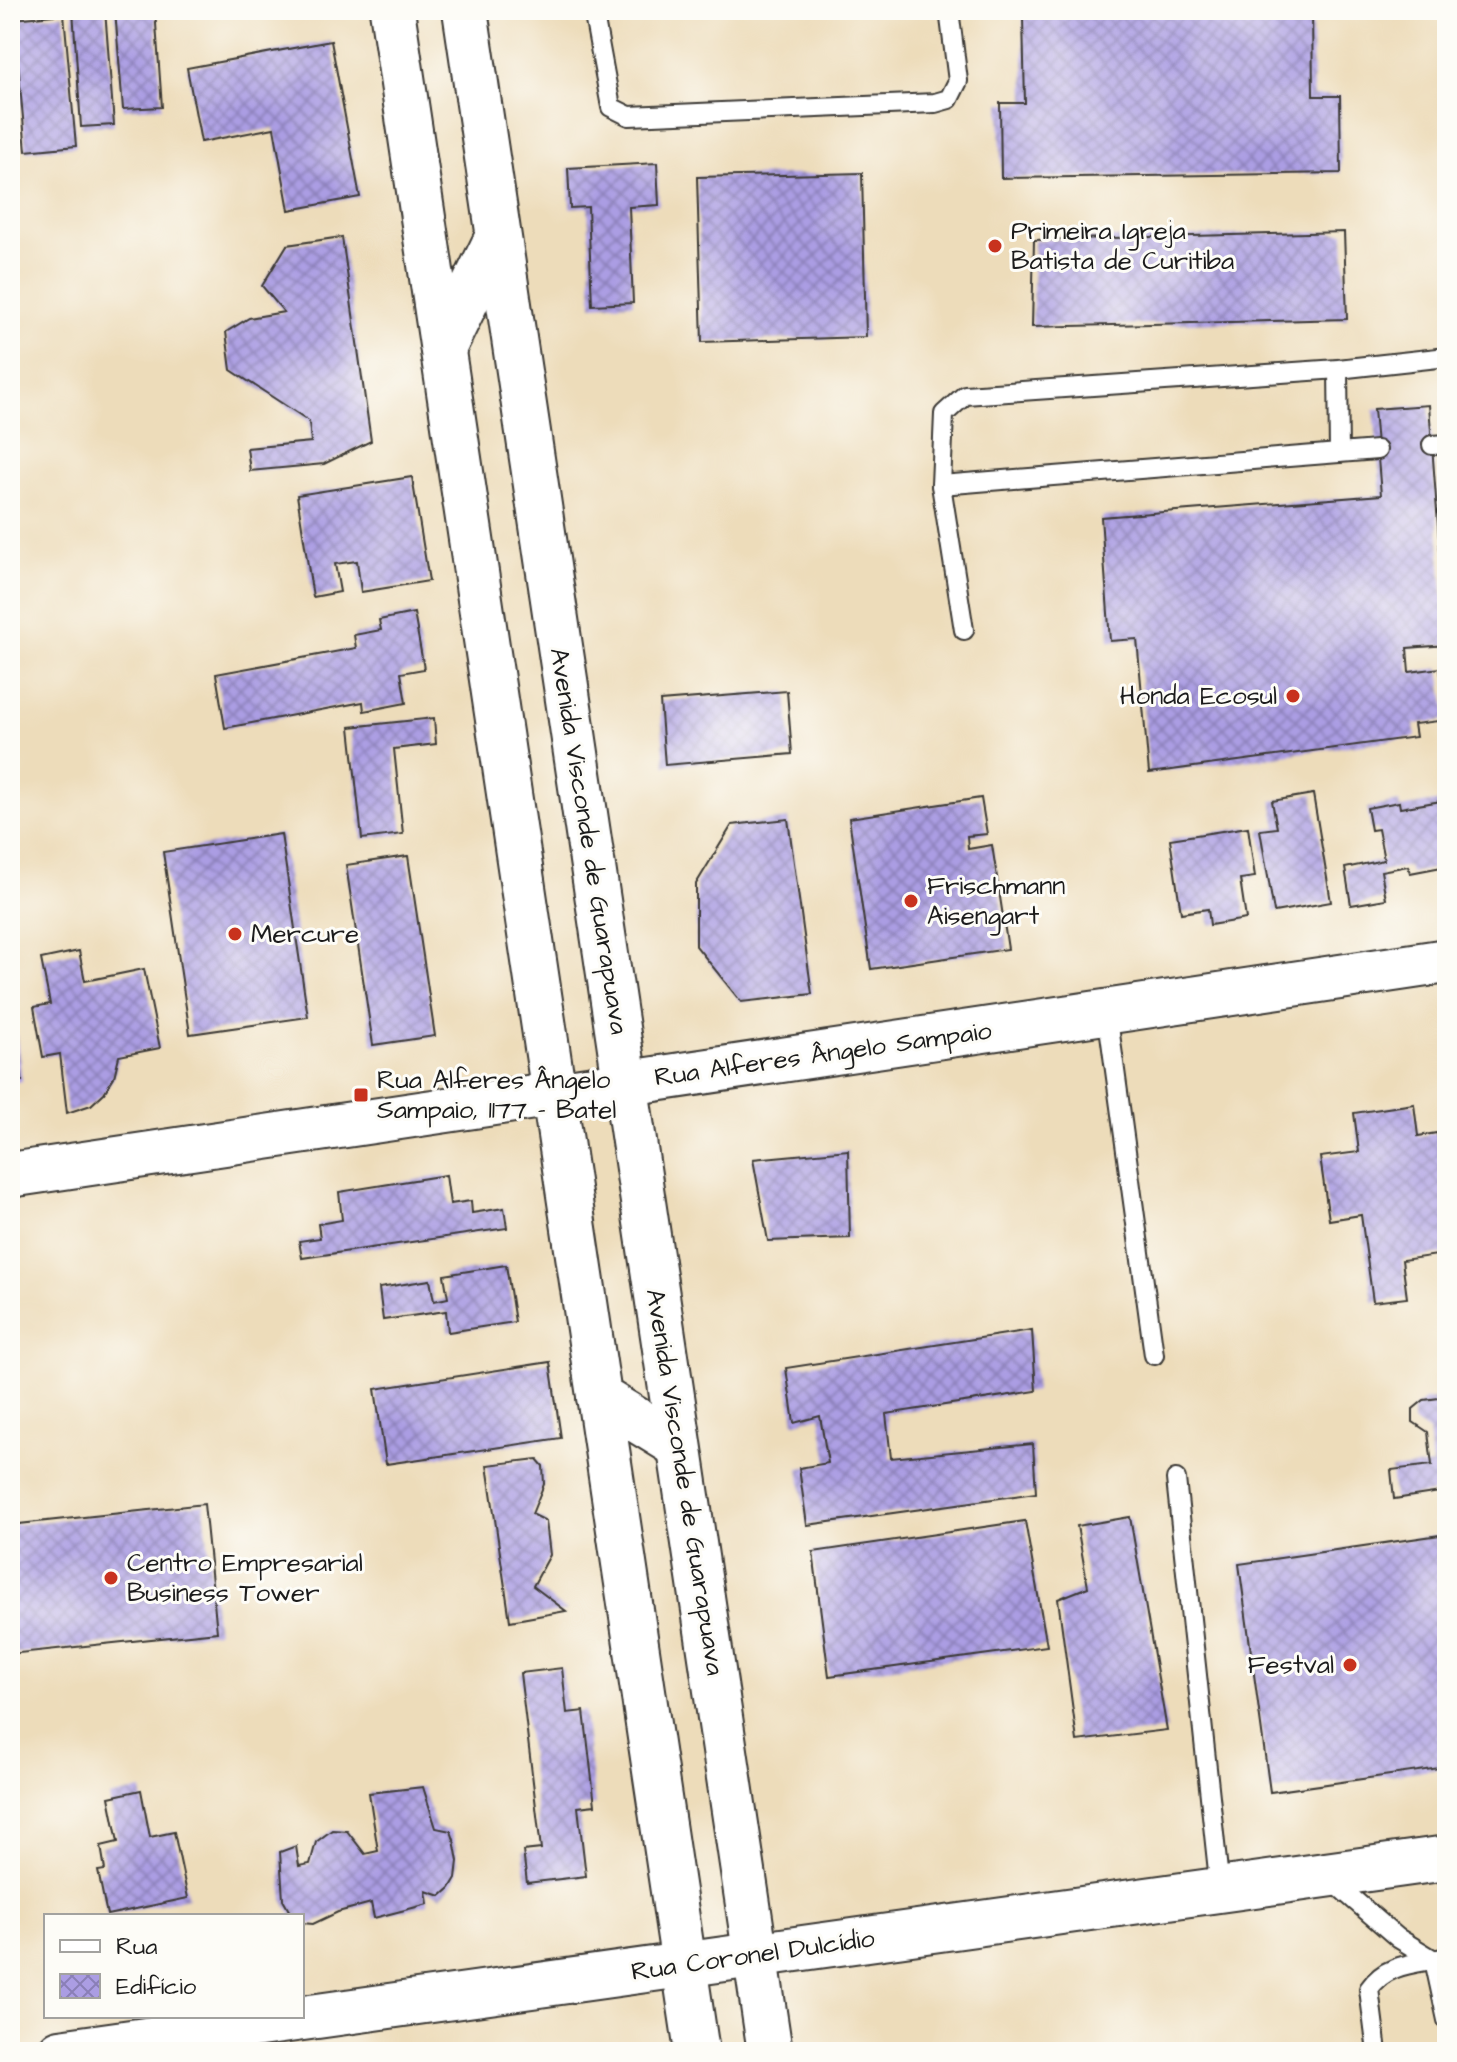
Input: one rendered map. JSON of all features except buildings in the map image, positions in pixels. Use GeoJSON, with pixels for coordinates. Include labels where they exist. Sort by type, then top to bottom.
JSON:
{"type":"FeatureCollection","features":[{"type":"Feature","properties":{"kind":"main road"},"geometry":{"type":"LineString","coordinates":[[392,10],[697,2052]]}},
{"type":"Feature","properties":{"kind":"main road","name":"Avenida Visconde de Guarapuava"},"geometry":{"type":"LineString","coordinates":[[465,10],[770,2052]]}},
{"type":"Feature","properties":{"kind":"main road"},"geometry":{"type":"LineString","coordinates":[[443,349],[498,236]]}},
{"type":"Feature","properties":{"kind":"main road","name":"Rua Alferes Ângelo Sampaio"},"geometry":{"type":"LineString","coordinates":[[10,1175],[1447,961]]}},
{"type":"Feature","properties":{"kind":"main road"},"geometry":{"type":"LineString","coordinates":[[599,1397],[679,1446]]}},
{"type":"Feature","properties":{"kind":"main road","name":"Rua Coronel Dulcídio"},"geometry":{"type":"LineString","coordinates":[[304,2018],[1447,1858]]}},
{"type":"Feature","properties":{"kind":"main road","name":"Rua Coronel Dulcídio"},"geometry":{"type":"LineString","coordinates":[[60,2052],[304,2018]]}},
{"type":"Feature","properties":{"kind":"lane"},"geometry":{"type":"LineString","coordinates":[[593,10],[611,107],[629,116],[935,103],[949,99],[958,81],[949,10]]}},
{"type":"Feature","properties":{"kind":"lane"},"geometry":{"type":"LineString","coordinates":[[964,630],[941,485],[944,414],[965,395],[1338,369],[1447,357]]}},
{"type":"Feature","properties":{"kind":"lane"},"geometry":{"type":"LineString","coordinates":[[1338,369],[1339,453]]}},
{"type":"Feature","properties":{"kind":"lane"},"geometry":{"type":"LineString","coordinates":[[941,485],[1377,450]]}},
{"type":"Feature","properties":{"kind":"lane"},"geometry":{"type":"LineString","coordinates":[[1107,1012],[1154,1355]]}},
{"type":"Feature","properties":{"kind":"lane"},"geometry":{"type":"LineString","coordinates":[[1176,1479],[1220,1890]]}},
{"type":"Feature","properties":{"kind":"lane"},"geometry":{"type":"LineString","coordinates":[[1324,1875],[1398,1938],[1440,1959]]}},
{"type":"Feature","properties":{"kind":"lane"},"geometry":{"type":"LineString","coordinates":[[1440,1959],[1447,2020]]}},
{"type":"Feature","properties":{"kind":"lane"},"geometry":{"type":"LineString","coordinates":[[1377,2052],[1369,1989],[1378,1976],[1400,1965],[1440,1959]]}},
{"type":"Feature","properties":{"kind":"place","name":"Primeira Igreja Batista de Curitiba"},"geometry":{"type":"Point","coordinates":[995,246]}},
{"type":"Feature","properties":{"kind":"place","name":"Honda Ecosul"},"geometry":{"type":"Point","coordinates":[1293,696]}},
{"type":"Feature","properties":{"kind":"place","name":"Frischmann Aisengart"},"geometry":{"type":"Point","coordinates":[911,901]}},
{"type":"Feature","properties":{"kind":"place","name":"Mercure"},"geometry":{"type":"Point","coordinates":[235,934]}},
{"type":"Feature","properties":{"kind":"place","name":"Rua Alferes Ângelo Sampaio, 1177 - Batel"},"geometry":{"type":"Point","coordinates":[361,1095]}},
{"type":"Feature","properties":{"kind":"place","name":"Centro Empresarial Business Tower"},"geometry":{"type":"Point","coordinates":[111,1578]}},
{"type":"Feature","properties":{"kind":"place","name":"Festval"},"geometry":{"type":"Point","coordinates":[1350,1665]}}]}
